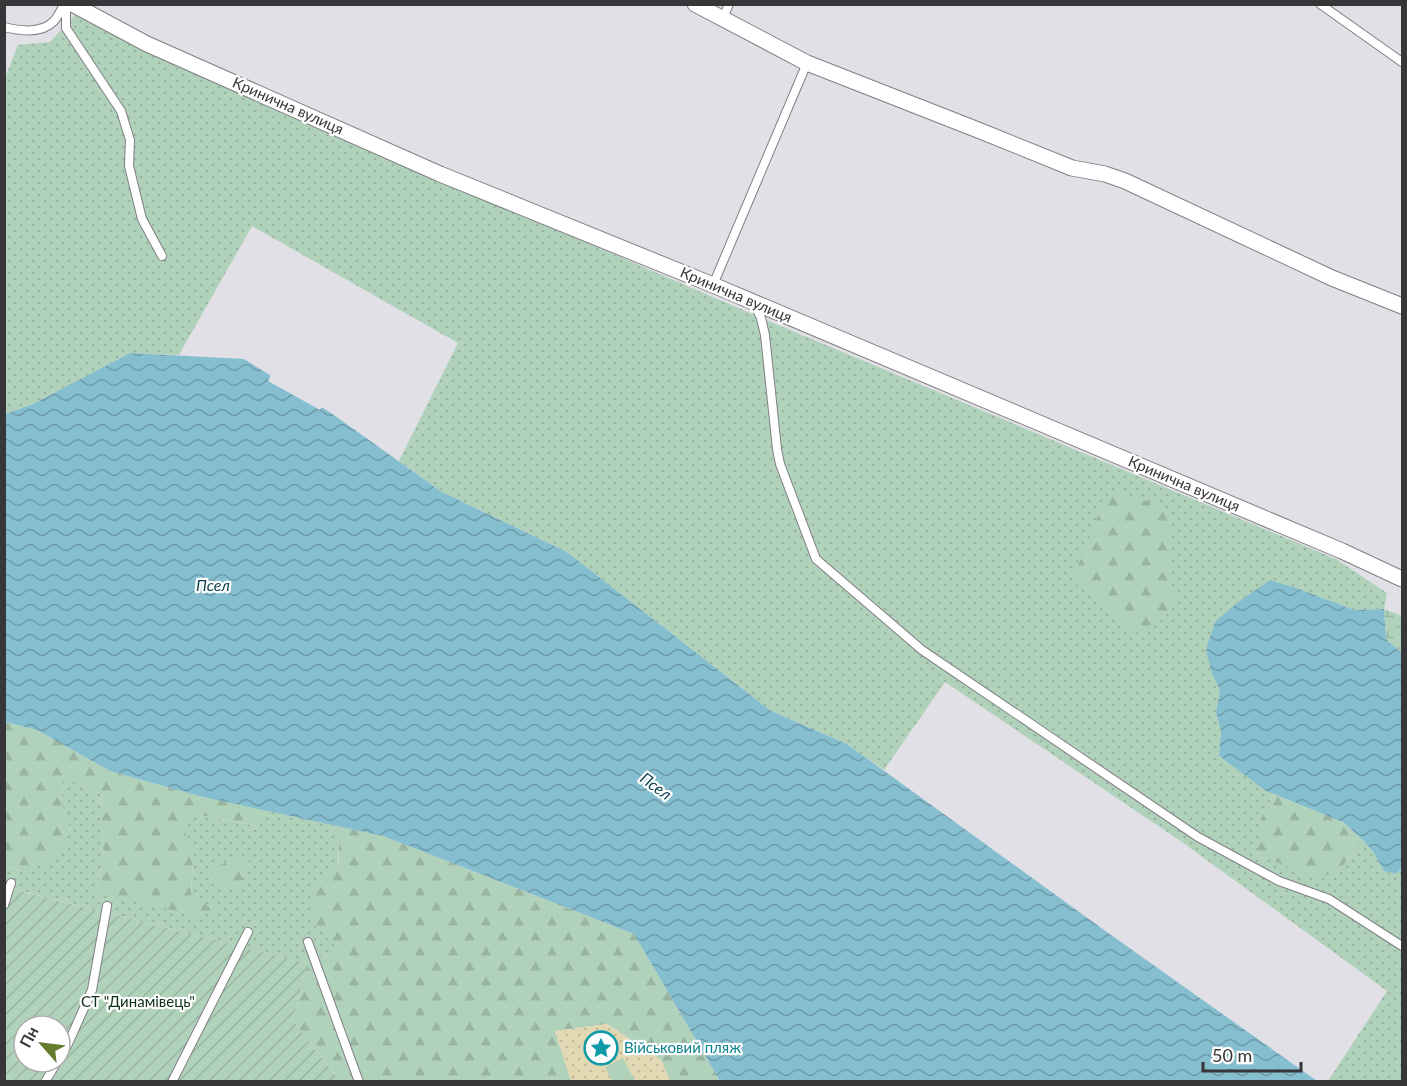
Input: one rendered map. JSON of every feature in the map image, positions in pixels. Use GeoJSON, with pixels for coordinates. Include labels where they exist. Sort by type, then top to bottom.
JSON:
{"type":"FeatureCollection","features":[{"type":"Feature","properties":{"kind":"street","name":"Кринична вулиця"},"geometry":{"type":"LineString","coordinates":[[72,4],[147,44],[440,174],[752,301],[1342,551],[1402,579]]}},
{"type":"Feature","properties":{"kind":"street"},"geometry":{"type":"LineString","coordinates":[[696,4],[726,11],[807,63],[1072,168],[1105,174],[1125,181],[1332,278],[1402,306]]}},
{"type":"Feature","properties":{"kind":"lane"},"geometry":{"type":"LineString","coordinates":[[4,27],[19,31],[39,30],[54,22],[65,4]]}},
{"type":"Feature","properties":{"kind":"lane"},"geometry":{"type":"LineString","coordinates":[[65,4],[66,28],[121,111],[130,140],[129,166],[142,219],[162,256]]}},
{"type":"Feature","properties":{"kind":"lane"},"geometry":{"type":"LineString","coordinates":[[1320,4],[1402,62]]}},
{"type":"Feature","properties":{"kind":"lane"},"geometry":{"type":"LineString","coordinates":[[713,285],[807,63]]}},
{"type":"Feature","properties":{"kind":"lane"},"geometry":{"type":"LineString","coordinates":[[752,301],[761,318],[765,335],[780,464],[816,559],[922,650],[1198,837],[1279,881],[1329,899],[1402,946]]}},
{"type":"Feature","properties":{"kind":"lane"},"geometry":{"type":"LineString","coordinates":[[4,905],[11,882]]}},
{"type":"Feature","properties":{"kind":"lane"},"geometry":{"type":"LineString","coordinates":[[72,1035],[92,990],[107,906]]}},
{"type":"Feature","properties":{"kind":"lane"},"geometry":{"type":"LineString","coordinates":[[172,1082],[248,932]]}},
{"type":"Feature","properties":{"kind":"lane"},"geometry":{"type":"LineString","coordinates":[[308,942],[359,1082]]}},
{"type":"Feature","properties":{"kind":"green space"},"geometry":{"type":"Polygon","coordinates":[[[75,15],[200,76],[771,322],[1336,559],[1387,593],[1384,609],[1354,610],[1299,589],[1212,674],[1220,690],[1216,712],[1221,732],[1219,756],[1266,791],[1274,794],[1259,822],[1337,873],[1363,840],[1374,853],[1384,871],[1396,874],[1402,868],[1402,1081],[1328,1081],[1387,991],[1179,840],[945,682],[884,770],[847,744],[771,711],[567,552],[442,492],[399,461],[458,343],[252,226],[179,355],[130,353],[33,404],[5,414],[5,78],[18,45],[50,42],[75,15]]]}},
{"type":"Feature","properties":{"kind":"green space"},"geometry":{"type":"Polygon","coordinates":[[[1117,493],[1158,504],[1172,515],[1172,587],[1175,601],[1163,619],[1144,631],[1135,633],[1074,583],[1073,578],[1101,508],[1108,497],[1117,493]]]}},
{"type":"Feature","properties":{"kind":"green space"},"geometry":{"type":"Polygon","coordinates":[[[1384,609],[1402,616],[1402,653],[1386,639],[1384,609]]]}},
{"type":"Feature","properties":{"kind":"green space"},"geometry":{"type":"Polygon","coordinates":[[[4,722],[37,730],[110,771],[199,796],[268,810],[258,826],[195,814],[185,830],[193,855],[191,898],[217,910],[197,916],[95,892],[104,860],[100,793],[63,781],[62,804],[70,829],[57,857],[20,871],[5,867],[4,722]]]}},
{"type":"Feature","properties":{"kind":"green space"},"geometry":{"type":"Polygon","coordinates":[[[63,781],[100,793],[104,860],[95,892],[191,898],[193,855],[184,830],[195,814],[257,826],[268,810],[338,826],[339,950],[307,963],[5,887],[4,867],[20,871],[70,829],[62,804],[63,781]]]}},
{"type":"Feature","properties":{"kind":"green space"},"geometry":{"type":"Polygon","coordinates":[[[1274,794],[1343,822],[1363,840],[1337,873],[1312,878],[1259,854],[1259,822],[1274,794]]]}},
{"type":"Feature","properties":{"kind":"green space"},"geometry":{"type":"Polygon","coordinates":[[[338,826],[383,836],[634,934],[720,1081],[670,1081],[661,1060],[607,1024],[555,1031],[571,1081],[340,1081],[293,1021],[307,963],[339,950],[313,923],[314,883],[339,867],[338,826]]]}},
{"type":"Feature","properties":{"kind":"green space"},"geometry":{"type":"Polygon","coordinates":[[[238,854],[250,858],[239,887],[214,887],[212,871],[238,854]]]}},
{"type":"Feature","properties":{"kind":"green space","name":"СТ \"Динамівець\""},"geometry":{"type":"Polygon","coordinates":[[[4,887],[307,963],[293,1021],[340,1081],[5,1081],[4,887]]]}},
{"type":"Feature","properties":{"kind":"green space"},"geometry":{"type":"Polygon","coordinates":[[[623,1058],[635,1081],[612,1081],[605,1067],[623,1058]]]}},
{"type":"Feature","properties":{"kind":"sand","name":"Військовий пляж"},"geometry":{"type":"Polygon","coordinates":[[[607,1024],[661,1060],[670,1081],[571,1081],[555,1031],[607,1024]]]}},
{"type":"Feature","properties":{"kind":"water","name":"Псел"},"geometry":{"type":"Polygon","coordinates":[[[130,353],[244,359],[331,413],[442,492],[567,552],[771,711],[847,744],[1317,1081],[720,1081],[634,934],[383,836],[199,796],[110,771],[37,730],[5,722],[5,414],[33,404],[130,353]]]}},
{"type":"Feature","properties":{"kind":"water"},"geometry":{"type":"Polygon","coordinates":[[[1270,580],[1354,610],[1384,609],[1386,639],[1402,653],[1402,868],[1396,874],[1384,871],[1374,853],[1343,822],[1266,791],[1219,756],[1221,732],[1216,712],[1220,690],[1212,674],[1206,650],[1215,622],[1238,602],[1270,580]]]}},
{"type":"Feature","properties":{"kind":"pier"},"geometry":{"type":"Polygon","coordinates":[[[272,373],[323,405],[320,410],[268,381],[272,373]]]}},
{"type":"Feature","properties":{"kind":"place","name":"Військовий пляж"},"geometry":{"type":"Point","coordinates":[601,1048]}}]}
